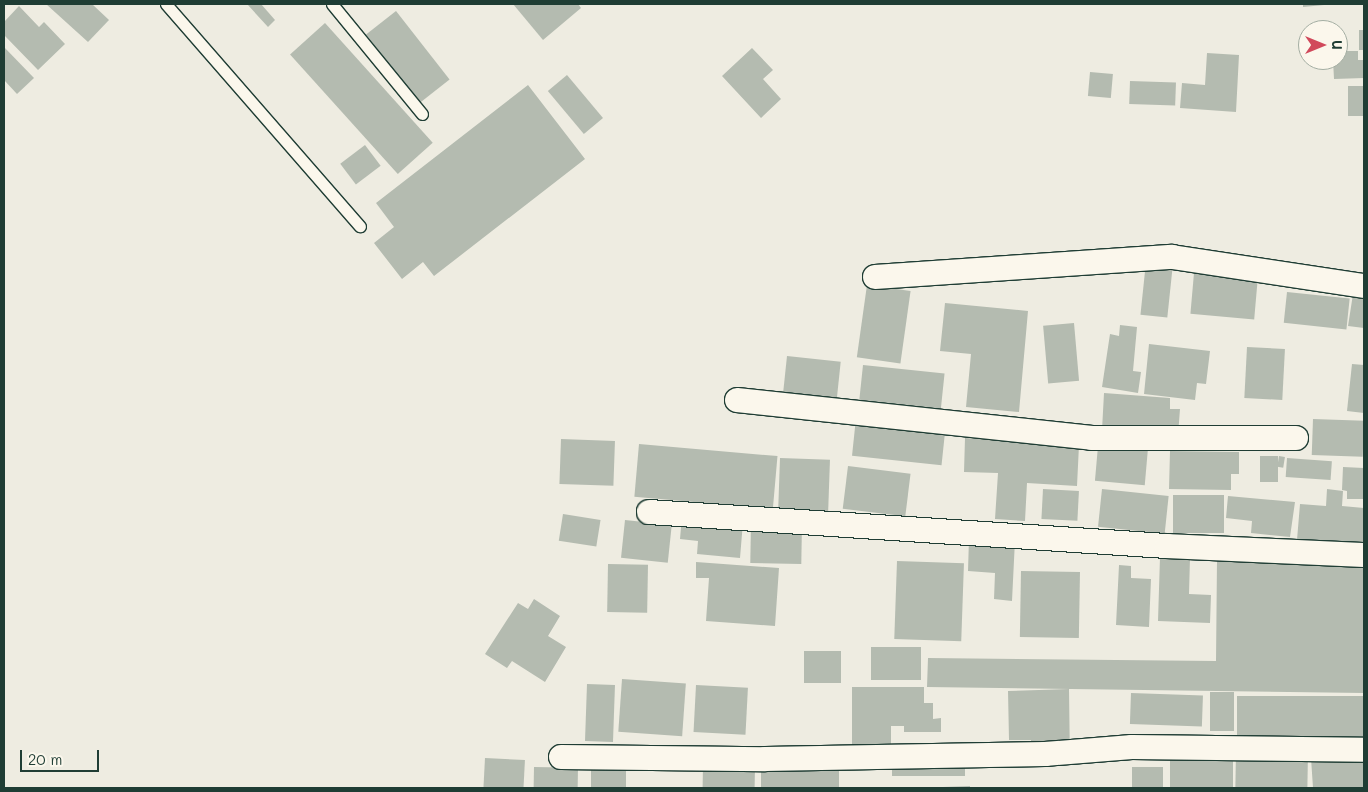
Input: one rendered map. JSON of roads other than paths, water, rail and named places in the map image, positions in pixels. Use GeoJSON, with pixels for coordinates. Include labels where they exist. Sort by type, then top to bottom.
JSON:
{"type":"FeatureCollection","features":[{"type":"Feature","properties":{"kind":"street"},"geometry":{"type":"LineString","coordinates":[[875,277],[1172,257],[1364,286]]}},
{"type":"Feature","properties":{"kind":"street"},"geometry":{"type":"LineString","coordinates":[[737,400],[1092,438],[1296,438]]}},
{"type":"Feature","properties":{"kind":"street"},"geometry":{"type":"LineString","coordinates":[[649,512],[1166,546],[1364,555]]}},
{"type":"Feature","properties":{"kind":"street"},"geometry":{"type":"LineString","coordinates":[[562,757],[785,758],[1045,754],[1132,747],[1364,750]]}},
{"type":"Feature","properties":{"kind":"lane"},"geometry":{"type":"LineString","coordinates":[[166,4],[360,226]]}},
{"type":"Feature","properties":{"kind":"lane"},"geometry":{"type":"LineString","coordinates":[[332,4],[422,114]]}}]}
